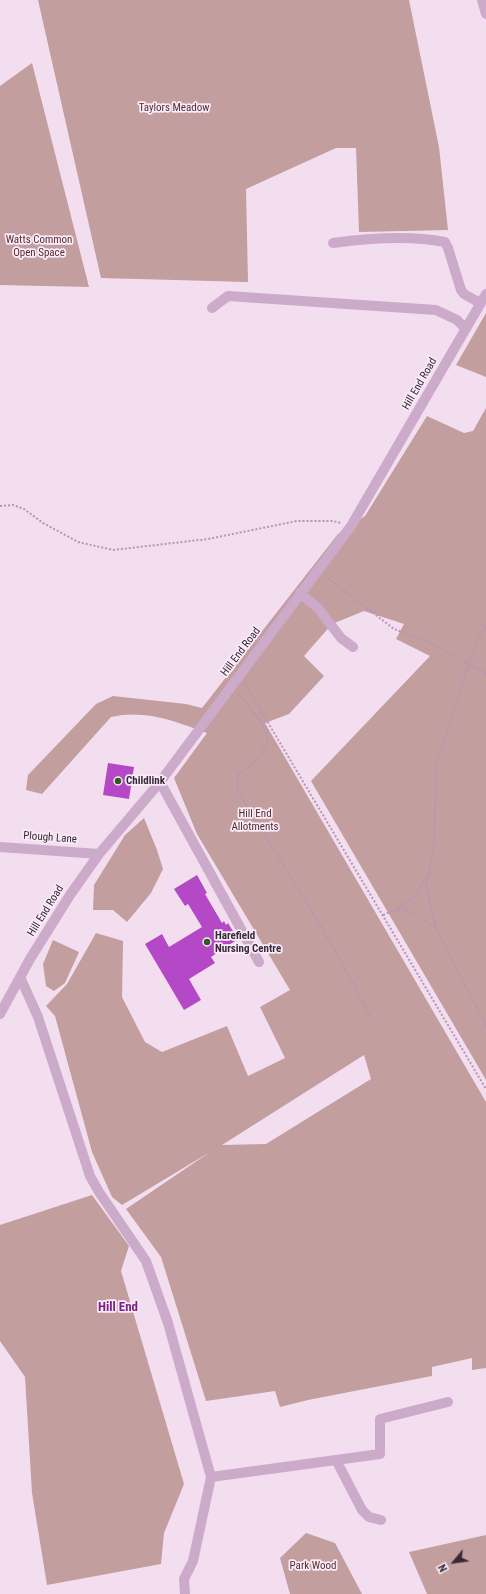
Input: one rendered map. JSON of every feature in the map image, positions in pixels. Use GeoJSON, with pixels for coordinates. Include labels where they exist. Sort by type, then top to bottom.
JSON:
{"type":"FeatureCollection","features":[{"type":"Feature","properties":{"kind":"street"},"geometry":{"type":"LineString","coordinates":[[482,0],[486,14]]}},
{"type":"Feature","properties":{"kind":"street"},"geometry":{"type":"LineString","coordinates":[[333,243],[363,239],[444,242],[448,248],[460,290],[480,303]]}},
{"type":"Feature","properties":{"kind":"street","name":"Hill End Road"},"geometry":{"type":"LineString","coordinates":[[0,1014],[70,895],[99,854],[160,782],[239,674],[352,526],[486,294]]}},
{"type":"Feature","properties":{"kind":"street"},"geometry":{"type":"LineString","coordinates":[[212,308],[228,296],[436,310],[457,320],[466,329]]}},
{"type":"Feature","properties":{"kind":"street"},"geometry":{"type":"LineString","coordinates":[[300,594],[318,608],[341,638],[353,647]]}},
{"type":"Feature","properties":{"kind":"street"},"geometry":{"type":"LineString","coordinates":[[160,782],[259,962]]}},
{"type":"Feature","properties":{"kind":"street","name":"Plough Lane"},"geometry":{"type":"LineString","coordinates":[[0,847],[99,854]]}},
{"type":"Feature","properties":{"kind":"street"},"geometry":{"type":"LineString","coordinates":[[20,978],[38,1017],[90,1176],[99,1192],[146,1261],[168,1322],[211,1477],[193,1561],[184,1579],[185,1594]]}},
{"type":"Feature","properties":{"kind":"street"},"geometry":{"type":"LineString","coordinates":[[211,1477],[380,1454],[380,1419],[448,1402]]}},
{"type":"Feature","properties":{"kind":"street"},"geometry":{"type":"LineString","coordinates":[[336,1460],[362,1510],[370,1517],[381,1520]]}},
{"type":"Feature","properties":{"kind":"path"},"geometry":{"type":"LineString","coordinates":[[0,506],[13,505],[24,509],[43,523],[78,542],[113,550],[208,540],[297,521],[333,521],[352,526]]}},
{"type":"Feature","properties":{"kind":"path"},"geometry":{"type":"LineString","coordinates":[[317,571],[394,629],[426,641],[486,673]]}},
{"type":"Feature","properties":{"kind":"path"},"geometry":{"type":"LineString","coordinates":[[486,627],[475,645],[436,766],[434,846],[426,886],[436,929],[486,1025]]}},
{"type":"Feature","properties":{"kind":"path"},"geometry":{"type":"LineString","coordinates":[[239,674],[486,1089]]}},
{"type":"Feature","properties":{"kind":"path"},"geometry":{"type":"LineString","coordinates":[[231,685],[256,716],[267,734],[266,745],[260,756],[247,766],[238,776],[238,791],[314,913],[361,996],[372,1021]]}},
{"type":"Feature","properties":{"kind":"path"},"geometry":{"type":"LineString","coordinates":[[383,915],[413,898],[428,874]]}},
{"type":"Feature","properties":{"kind":"path"},"geometry":{"type":"LineString","coordinates":[[396,909],[407,910],[436,929]]}},
{"type":"Feature","properties":{"kind":"green space","name":"Taylors Meadow"},"geometry":{"type":"Polygon","coordinates":[[[38,0],[409,0],[439,147],[448,230],[359,232],[356,148],[336,148],[246,189],[248,282],[101,278],[38,0]]]}},
{"type":"Feature","properties":{"kind":"green space","name":"Watts Common Open Space"},"geometry":{"type":"Polygon","coordinates":[[[32,63],[89,287],[0,285],[0,86],[32,63]]]}},
{"type":"Feature","properties":{"kind":"green space"},"geometry":{"type":"Polygon","coordinates":[[[486,313],[486,377],[456,365],[486,313]]]}},
{"type":"Feature","properties":{"kind":"green space","name":"Hill End Allotments"},"geometry":{"type":"Polygon","coordinates":[[[486,408],[486,1080],[311,781],[430,656],[396,639],[404,624],[364,611],[332,624],[304,656],[324,676],[289,714],[265,723],[486,1102],[486,1368],[472,1370],[472,1358],[432,1367],[432,1376],[308,1400],[280,1407],[275,1391],[206,1401],[161,1257],[126,1209],[210,1152],[122,1205],[112,1197],[92,1152],[55,1016],[46,1006],[67,984],[96,933],[123,941],[122,997],[145,1042],[162,1052],[227,1026],[248,1076],[285,1058],[260,1007],[290,990],[197,834],[174,778],[207,733],[183,724],[148,715],[136,714],[111,717],[42,794],[26,790],[28,775],[96,704],[113,696],[186,704],[202,708],[338,534],[365,516],[427,416],[464,433],[473,431],[486,408]],[[364,1055],[222,1145],[266,1144],[371,1079],[364,1055]]]}},
{"type":"Feature","properties":{"kind":"green space"},"geometry":{"type":"Polygon","coordinates":[[[144,818],[163,869],[151,893],[127,922],[113,910],[93,910],[94,885],[125,835],[144,818]]]}},
{"type":"Feature","properties":{"kind":"green space"},"geometry":{"type":"Polygon","coordinates":[[[53,940],[79,952],[65,983],[54,991],[46,986],[43,964],[53,940]]]}},
{"type":"Feature","properties":{"kind":"green space"},"geometry":{"type":"Polygon","coordinates":[[[92,1195],[129,1246],[121,1271],[184,1484],[164,1533],[161,1564],[47,1585],[32,1493],[25,1377],[0,1341],[0,1225],[92,1195]]]}},
{"type":"Feature","properties":{"kind":"green space","name":"Park Wood"},"geometry":{"type":"Polygon","coordinates":[[[306,1533],[335,1543],[362,1594],[290,1594],[280,1558],[306,1533]]]}},
{"type":"Feature","properties":{"kind":"green space"},"geometry":{"type":"Polygon","coordinates":[[[486,1535],[486,1594],[427,1594],[409,1552],[486,1535]]]}},
{"type":"Feature","properties":{"kind":"building","name":"Childlink"},"geometry":{"type":"Polygon","coordinates":[[[108,763],[134,767],[129,799],[103,795],[108,763]]]}},
{"type":"Feature","properties":{"kind":"building","name":"Harefield Nursing Centre"},"geometry":{"type":"Polygon","coordinates":[[[197,875],[207,893],[205,894],[222,923],[224,921],[226,925],[228,923],[234,933],[231,935],[235,941],[211,957],[215,963],[189,979],[201,1000],[184,1010],[145,944],[162,934],[169,947],[202,927],[188,904],[185,906],[174,889],[197,875]]]}},
{"type":"Feature","properties":{"kind":"place","name":"Childlink"},"geometry":{"type":"Point","coordinates":[118,781]}},
{"type":"Feature","properties":{"kind":"place","name":"Harefield Nursing Centre"},"geometry":{"type":"Point","coordinates":[207,942]}},
{"type":"Feature","properties":{"kind":"district","name":"Hill End"},"geometry":{"type":"Point","coordinates":[118,1308]}}]}
